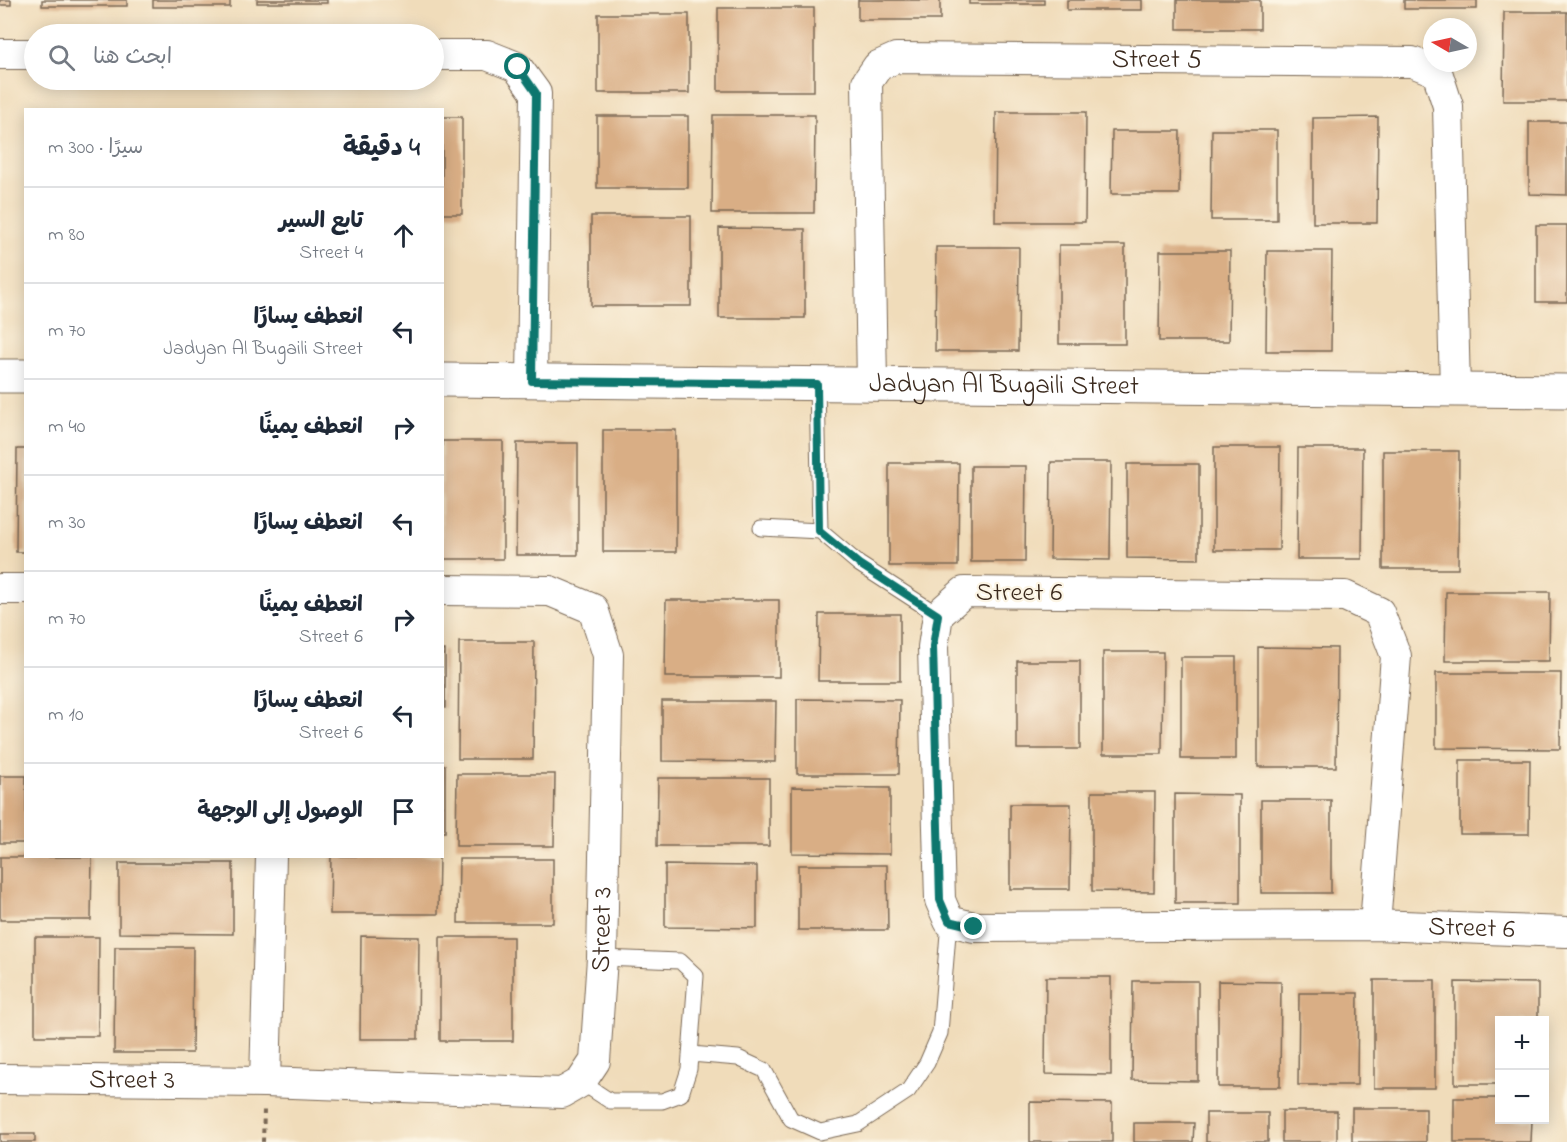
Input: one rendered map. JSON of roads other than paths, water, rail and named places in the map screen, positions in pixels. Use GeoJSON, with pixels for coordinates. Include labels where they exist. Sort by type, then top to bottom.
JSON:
{"type":"FeatureCollection","features":[{"type":"Feature","properties":{"kind":"street"},"geometry":{"type":"LineString","coordinates":[[0,54],[24,54]]}},
{"type":"Feature","properties":{"kind":"street"},"geometry":{"type":"LineString","coordinates":[[444,55],[487,55],[518,67],[536,93],[532,381]]}},
{"type":"Feature","properties":{"kind":"street","name":"Street 5"},"geometry":{"type":"LineString","coordinates":[[872,384],[867,82],[878,66],[896,58],[1412,62],[1437,72],[1448,106],[1455,390]]}},
{"type":"Feature","properties":{"kind":"street"},"geometry":{"type":"LineString","coordinates":[[0,376],[24,376]]}},
{"type":"Feature","properties":{"kind":"street","name":"Jadyan Al Bugaili Street"},"geometry":{"type":"LineString","coordinates":[[444,380],[1567,391]]}},
{"type":"Feature","properties":{"kind":"street"},"geometry":{"type":"LineString","coordinates":[[0,589],[24,589]]}},
{"type":"Feature","properties":{"kind":"street","name":"Street 3"},"geometry":{"type":"LineString","coordinates":[[0,1079],[265,1082],[562,1093],[581,1082],[595,1061],[602,958],[608,655],[593,609],[550,591],[444,590]]}},
{"type":"Feature","properties":{"kind":"street","name":"Street 6"},"geometry":{"type":"LineString","coordinates":[[1375,925],[1396,656],[1379,612],[1345,596],[964,592],[938,615],[933,646],[940,900],[949,921],[974,927],[1375,925],[1567,932]]}},
{"type":"Feature","properties":{"kind":"street"},"geometry":{"type":"LineString","coordinates":[[265,1082],[271,858]]}},
{"type":"Feature","properties":{"kind":"lane"},"geometry":{"type":"LineString","coordinates":[[817,384],[819,531]]}},
{"type":"Feature","properties":{"kind":"lane"},"geometry":{"type":"LineString","coordinates":[[761,528],[819,531],[859,564],[938,615]]}},
{"type":"Feature","properties":{"kind":"lane"},"geometry":{"type":"LineString","coordinates":[[691,1054],[738,1058],[764,1070],[791,1119],[819,1137],[858,1124],[908,1091],[927,1063],[940,1033],[949,921]]}},
{"type":"Feature","properties":{"kind":"lane"},"geometry":{"type":"LineString","coordinates":[[581,1082],[610,1101],[662,1101],[681,1094],[691,1054],[696,976],[680,961],[602,958]]}}]}
